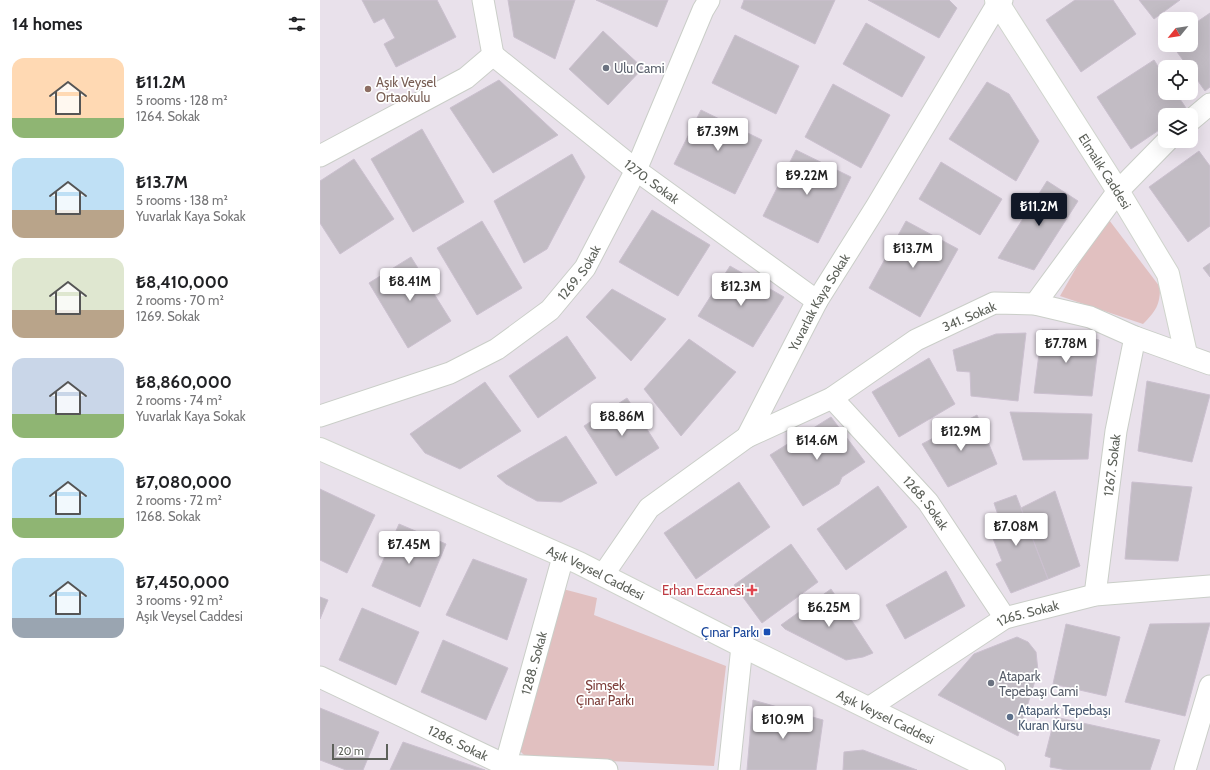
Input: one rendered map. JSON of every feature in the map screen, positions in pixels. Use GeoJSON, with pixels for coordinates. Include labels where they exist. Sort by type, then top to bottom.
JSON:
{"type":"FeatureCollection","features":[{"type":"Feature","properties":{"kind":"street"},"geometry":{"type":"LineString","coordinates":[[320,155],[466,78],[493,55],[483,0]]}},
{"type":"Feature","properties":{"kind":"street","name":"1269. Sokak"},"geometry":{"type":"LineString","coordinates":[[320,416],[450,373],[497,349],[550,310],[585,268],[636,170],[700,17],[709,0]]}},
{"type":"Feature","properties":{"kind":"street","name":"Elmalık Caddesi"},"geometry":{"type":"LineString","coordinates":[[999,1],[1168,274],[1186,354]]}},
{"type":"Feature","properties":{"kind":"street","name":"Yuvarlak Kaya Sokak"},"geometry":{"type":"LineString","coordinates":[[603,575],[649,508],[747,437],[817,301],[876,207],[999,1]]}},
{"type":"Feature","properties":{"kind":"street","name":"1270. Sokak"},"geometry":{"type":"LineString","coordinates":[[493,55],[636,170],[817,301]]}},
{"type":"Feature","properties":{"kind":"street"},"geometry":{"type":"LineString","coordinates":[[1198,114],[1210,104]]}},
{"type":"Feature","properties":{"kind":"street"},"geometry":{"type":"LineString","coordinates":[[1035,304],[1118,191],[1160,148]]}},
{"type":"Feature","properties":{"kind":"street","name":"341. Sokak"},"geometry":{"type":"LineString","coordinates":[[747,437],[832,398],[916,340],[994,303],[1035,304],[1090,318],[1135,337],[1186,354],[1210,364]]}},
{"type":"Feature","properties":{"kind":"street","name":"1267. Sokak"},"geometry":{"type":"LineString","coordinates":[[1095,595],[1116,431],[1135,337]]}},
{"type":"Feature","properties":{"kind":"street","name":"1268. Sokak"},"geometry":{"type":"LineString","coordinates":[[832,398],[928,502],[1005,618]]}},
{"type":"Feature","properties":{"kind":"street","name":"Aşık Veysel Caddesi"},"geometry":{"type":"LineString","coordinates":[[320,449],[603,575],[742,646],[870,707],[994,770]]}},
{"type":"Feature","properties":{"kind":"street","name":"1288. Sokak"},"geometry":{"type":"LineString","coordinates":[[505,767],[563,556]]}},
{"type":"Feature","properties":{"kind":"street","name":"1265. Sokak"},"geometry":{"type":"LineString","coordinates":[[870,707],[1005,618],[1095,595],[1210,586]]}},
{"type":"Feature","properties":{"kind":"street"},"geometry":{"type":"LineString","coordinates":[[729,770],[742,646]]}},
{"type":"Feature","properties":{"kind":"street","name":"1286. Sokak"},"geometry":{"type":"LineString","coordinates":[[320,678],[505,767],[607,770]]}},
{"type":"Feature","properties":{"kind":"street"},"geometry":{"type":"LineString","coordinates":[[1185,770],[1210,686]]}},
{"type":"Feature","properties":{"kind":"green space"},"geometry":{"type":"Polygon","coordinates":[[[1106,216],[1160,287],[1158,303],[1151,315],[1143,324],[1060,296],[1106,216]]]}},
{"type":"Feature","properties":{"kind":"green space","name":"Şimşek Çınar Parkı"},"geometry":{"type":"Polygon","coordinates":[[[563,589],[597,598],[594,615],[726,666],[714,766],[526,757],[518,749],[563,589]]]}},
{"type":"Feature","properties":{"kind":"building"},"geometry":{"type":"Polygon","coordinates":[[[362,0],[437,0],[456,37],[396,67],[384,44],[395,38],[384,18],[374,23],[362,0]]]}},
{"type":"Feature","properties":{"kind":"building"},"geometry":{"type":"Polygon","coordinates":[[[508,0],[575,0],[555,59],[514,37],[508,0]]]}},
{"type":"Feature","properties":{"kind":"building"},"geometry":{"type":"Polygon","coordinates":[[[596,0],[668,0],[657,27],[596,0]]]}},
{"type":"Feature","properties":{"kind":"building"},"geometry":{"type":"Polygon","coordinates":[[[744,0],[835,0],[815,44],[741,8],[744,0]]]}},
{"type":"Feature","properties":{"kind":"building"},"geometry":{"type":"Polygon","coordinates":[[[868,0],[949,0],[957,8],[939,38],[868,0]]]}},
{"type":"Feature","properties":{"kind":"building"},"geometry":{"type":"Polygon","coordinates":[[[1075,0],[1113,0],[1136,34],[1081,72],[1046,20],[1075,0]]]}},
{"type":"Feature","properties":{"kind":"building"},"geometry":{"type":"Polygon","coordinates":[[[1139,0],[1180,0],[1164,12],[1158,12],[1158,16],[1154,19],[1139,0]]]}},
{"type":"Feature","properties":{"kind":"building"},"geometry":{"type":"Polygon","coordinates":[[[1210,13],[1210,87],[1205,91],[1198,81],[1198,60],[1183,60],[1177,52],[1198,52],[1198,21],[1210,13]]]}},
{"type":"Feature","properties":{"kind":"building"},"geometry":{"type":"Polygon","coordinates":[[[866,23],[925,57],[902,97],[843,64],[866,23]]]}},
{"type":"Feature","properties":{"kind":"building","name":"Ulu Cami"},"geometry":{"type":"Polygon","coordinates":[[[603,31],[643,68],[608,105],[569,69],[603,31]]]}},
{"type":"Feature","properties":{"kind":"building"},"geometry":{"type":"Polygon","coordinates":[[[735,35],[799,66],[776,114],[712,83],[735,35]]]}},
{"type":"Feature","properties":{"kind":"building"},"geometry":{"type":"Polygon","coordinates":[[[1154,60],[1158,66],[1158,100],[1181,100],[1186,108],[1158,108],[1158,131],[1131,149],[1097,97],[1154,60]]]}},
{"type":"Feature","properties":{"kind":"building"},"geometry":{"type":"Polygon","coordinates":[[[499,80],[558,135],[493,173],[450,108],[499,80]]]}},
{"type":"Feature","properties":{"kind":"building"},"geometry":{"type":"Polygon","coordinates":[[[987,82],[1009,94],[1039,141],[1016,181],[949,139],[987,82]]]}},
{"type":"Feature","properties":{"kind":"building"},"geometry":{"type":"Polygon","coordinates":[[[833,84],[890,115],[861,168],[805,137],[833,84]]]}},
{"type":"Feature","properties":{"kind":"building"},"geometry":{"type":"Polygon","coordinates":[[[701,110],[762,140],[735,194],[674,164],[701,110]]]}},
{"type":"Feature","properties":{"kind":"building"},"geometry":{"type":"Polygon","coordinates":[[[422,129],[464,202],[413,232],[371,159],[422,129]]]}},
{"type":"Feature","properties":{"kind":"building"},"geometry":{"type":"Polygon","coordinates":[[[796,150],[851,177],[818,243],[763,216],[796,150]]]}},
{"type":"Feature","properties":{"kind":"building"},"geometry":{"type":"Polygon","coordinates":[[[1199,151],[1210,166],[1210,226],[1188,242],[1149,187],[1199,151]]]}},
{"type":"Feature","properties":{"kind":"building"},"geometry":{"type":"Polygon","coordinates":[[[572,154],[585,177],[547,249],[524,263],[494,201],[572,154]]]}},
{"type":"Feature","properties":{"kind":"building"},"geometry":{"type":"Polygon","coordinates":[[[354,159],[394,219],[340,254],[320,223],[320,181],[354,159]]]}},
{"type":"Feature","properties":{"kind":"building"},"geometry":{"type":"Polygon","coordinates":[[[941,162],[1002,199],[980,235],[919,199],[941,162]]]}},
{"type":"Feature","properties":{"kind":"building"},"geometry":{"type":"Polygon","coordinates":[[[1047,181],[1078,201],[1034,270],[998,258],[1047,181]]]}},
{"type":"Feature","properties":{"kind":"building"},"geometry":{"type":"Polygon","coordinates":[[[652,210],[710,245],[678,296],[619,262],[652,210]]]}},
{"type":"Feature","properties":{"kind":"building"},"geometry":{"type":"Polygon","coordinates":[[[482,221],[522,288],[477,315],[437,248],[482,221]]]}},
{"type":"Feature","properties":{"kind":"building"},"geometry":{"type":"Polygon","coordinates":[[[906,221],[958,249],[920,317],[869,288],[906,221]]]}},
{"type":"Feature","properties":{"kind":"building"},"geometry":{"type":"Polygon","coordinates":[[[411,257],[451,321],[408,348],[369,283],[411,257]]]}},
{"type":"Feature","properties":{"kind":"building"},"geometry":{"type":"Polygon","coordinates":[[[1210,263],[1210,277],[1203,268],[1210,263]]]}},
{"type":"Feature","properties":{"kind":"building"},"geometry":{"type":"Polygon","coordinates":[[[730,266],[784,297],[753,347],[698,316],[730,266]]]}},
{"type":"Feature","properties":{"kind":"building"},"geometry":{"type":"Polygon","coordinates":[[[612,289],[666,319],[631,361],[586,317],[612,289]]]}},
{"type":"Feature","properties":{"kind":"building"},"geometry":{"type":"Polygon","coordinates":[[[1042,330],[1057,330],[1099,340],[1092,396],[1034,393],[1042,330]]]}},
{"type":"Feature","properties":{"kind":"building"},"geometry":{"type":"Polygon","coordinates":[[[1026,333],[1018,401],[971,396],[970,372],[957,371],[953,350],[996,334],[1026,333]]]}},
{"type":"Feature","properties":{"kind":"building"},"geometry":{"type":"Polygon","coordinates":[[[567,336],[596,378],[538,418],[509,376],[567,336]]]}},
{"type":"Feature","properties":{"kind":"building"},"geometry":{"type":"Polygon","coordinates":[[[689,339],[736,372],[681,436],[644,389],[689,339]]]}},
{"type":"Feature","properties":{"kind":"building"},"geometry":{"type":"Polygon","coordinates":[[[929,358],[955,404],[899,437],[872,392],[929,358]]]}},
{"type":"Feature","properties":{"kind":"building"},"geometry":{"type":"Polygon","coordinates":[[[1147,381],[1210,395],[1192,462],[1138,451],[1147,381]]]}},
{"type":"Feature","properties":{"kind":"building"},"geometry":{"type":"Polygon","coordinates":[[[485,382],[521,431],[460,469],[425,453],[410,434],[485,382]]]}},
{"type":"Feature","properties":{"kind":"building"},"geometry":{"type":"Polygon","coordinates":[[[627,398],[659,448],[616,476],[584,426],[627,398]]]}},
{"type":"Feature","properties":{"kind":"building"},"geometry":{"type":"Polygon","coordinates":[[[1010,412],[1092,414],[1088,459],[1023,460],[1010,412]]]}},
{"type":"Feature","properties":{"kind":"building"},"geometry":{"type":"Polygon","coordinates":[[[977,415],[997,464],[948,487],[922,444],[977,415]]]}},
{"type":"Feature","properties":{"kind":"building"},"geometry":{"type":"Polygon","coordinates":[[[831,417],[865,462],[842,477],[839,484],[803,506],[770,455],[831,417]]]}},
{"type":"Feature","properties":{"kind":"building"},"geometry":{"type":"Polygon","coordinates":[[[566,436],[597,483],[561,502],[537,501],[506,484],[497,476],[566,436]]]}},
{"type":"Feature","properties":{"kind":"building"},"geometry":{"type":"Polygon","coordinates":[[[739,482],[770,527],[696,579],[664,533],[739,482]]]}},
{"type":"Feature","properties":{"kind":"building"},"geometry":{"type":"Polygon","coordinates":[[[1132,482],[1192,487],[1178,561],[1125,559],[1132,482]]]}},
{"type":"Feature","properties":{"kind":"building"},"geometry":{"type":"Polygon","coordinates":[[[878,486],[907,527],[846,570],[817,529],[878,486]]]}},
{"type":"Feature","properties":{"kind":"building"},"geometry":{"type":"Polygon","coordinates":[[[320,489],[375,515],[347,573],[320,560],[320,489]]]}},
{"type":"Feature","properties":{"kind":"building"},"geometry":{"type":"Polygon","coordinates":[[[1055,491],[1080,566],[1048,579],[1021,508],[1055,491]]]}},
{"type":"Feature","properties":{"kind":"building"},"geometry":{"type":"Polygon","coordinates":[[[1016,495],[1048,579],[1011,593],[996,564],[1002,561],[990,531],[998,515],[994,503],[1016,495]]]}},
{"type":"Feature","properties":{"kind":"building"},"geometry":{"type":"Polygon","coordinates":[[[399,524],[446,544],[420,607],[372,586],[399,524]]]}},
{"type":"Feature","properties":{"kind":"building"},"geometry":{"type":"Polygon","coordinates":[[[791,544],[818,582],[762,623],[734,585],[791,544]]]}},
{"type":"Feature","properties":{"kind":"building"},"geometry":{"type":"Polygon","coordinates":[[[473,559],[527,579],[507,640],[446,615],[473,559]]]}},
{"type":"Feature","properties":{"kind":"building"},"geometry":{"type":"Polygon","coordinates":[[[946,571],[965,606],[905,639],[886,605],[946,571]]]}},
{"type":"Feature","properties":{"kind":"building"},"geometry":{"type":"Polygon","coordinates":[[[831,589],[873,653],[863,657],[846,660],[785,629],[781,625],[831,589]]]}},
{"type":"Feature","properties":{"kind":"building"},"geometry":{"type":"Polygon","coordinates":[[[320,597],[328,600],[320,619],[320,597]]]}},
{"type":"Feature","properties":{"kind":"building"},"geometry":{"type":"Polygon","coordinates":[[[362,608],[419,632],[396,685],[339,660],[362,608]]]}},
{"type":"Feature","properties":{"kind":"building"},"geometry":{"type":"Polygon","coordinates":[[[1210,623],[1185,716],[1125,702],[1150,624],[1210,623]]]}},
{"type":"Feature","properties":{"kind":"building"},"geometry":{"type":"Polygon","coordinates":[[[1066,624],[1120,637],[1106,696],[1053,684],[1066,624]]]}},
{"type":"Feature","properties":{"kind":"building","name":"Atapark Tepebaşı Cami"},"geometry":{"type":"Polygon","coordinates":[[[1017,637],[1028,642],[1036,652],[1038,671],[1018,736],[938,695],[974,654],[1017,637]]]}},
{"type":"Feature","properties":{"kind":"building"},"geometry":{"type":"Polygon","coordinates":[[[443,640],[508,668],[486,720],[421,692],[443,640]]]}},
{"type":"Feature","properties":{"kind":"building"},"geometry":{"type":"Polygon","coordinates":[[[753,700],[823,720],[816,770],[747,770],[753,700]]]}},
{"type":"Feature","properties":{"kind":"building"},"geometry":{"type":"Polygon","coordinates":[[[320,708],[379,732],[363,770],[346,770],[320,760],[320,708]]]}},
{"type":"Feature","properties":{"kind":"building"},"geometry":{"type":"Polygon","coordinates":[[[1055,717],[1160,740],[1150,770],[1067,770],[1050,767],[1051,758],[1045,756],[1055,717]]]}},
{"type":"Feature","properties":{"kind":"building"},"geometry":{"type":"Polygon","coordinates":[[[403,742],[485,770],[390,770],[403,742]]]}},
{"type":"Feature","properties":{"kind":"building"},"geometry":{"type":"Polygon","coordinates":[[[863,750],[917,770],[843,770],[844,752],[863,750]]]}},
{"type":"Feature","properties":{"kind":"place","name":"Ulu Cami"},"geometry":{"type":"Point","coordinates":[606,68]}},
{"type":"Feature","properties":{"kind":"place","name":"Aşık Veysel Ortaokulu"},"geometry":{"type":"Point","coordinates":[368,89]}},
{"type":"Feature","properties":{"kind":"place","name":"Erhan Eczanesi"},"geometry":{"type":"Point","coordinates":[752,590]}},
{"type":"Feature","properties":{"kind":"place","name":"Çınar Parkı"},"geometry":{"type":"Point","coordinates":[767,632]}},
{"type":"Feature","properties":{"kind":"place","name":"Atapark Tepebaşı Cami"},"geometry":{"type":"Point","coordinates":[991,683]}},
{"type":"Feature","properties":{"kind":"place","name":"Atapark Tepebaşı Kuran Kursu"},"geometry":{"type":"Point","coordinates":[1010,717]}}]}
